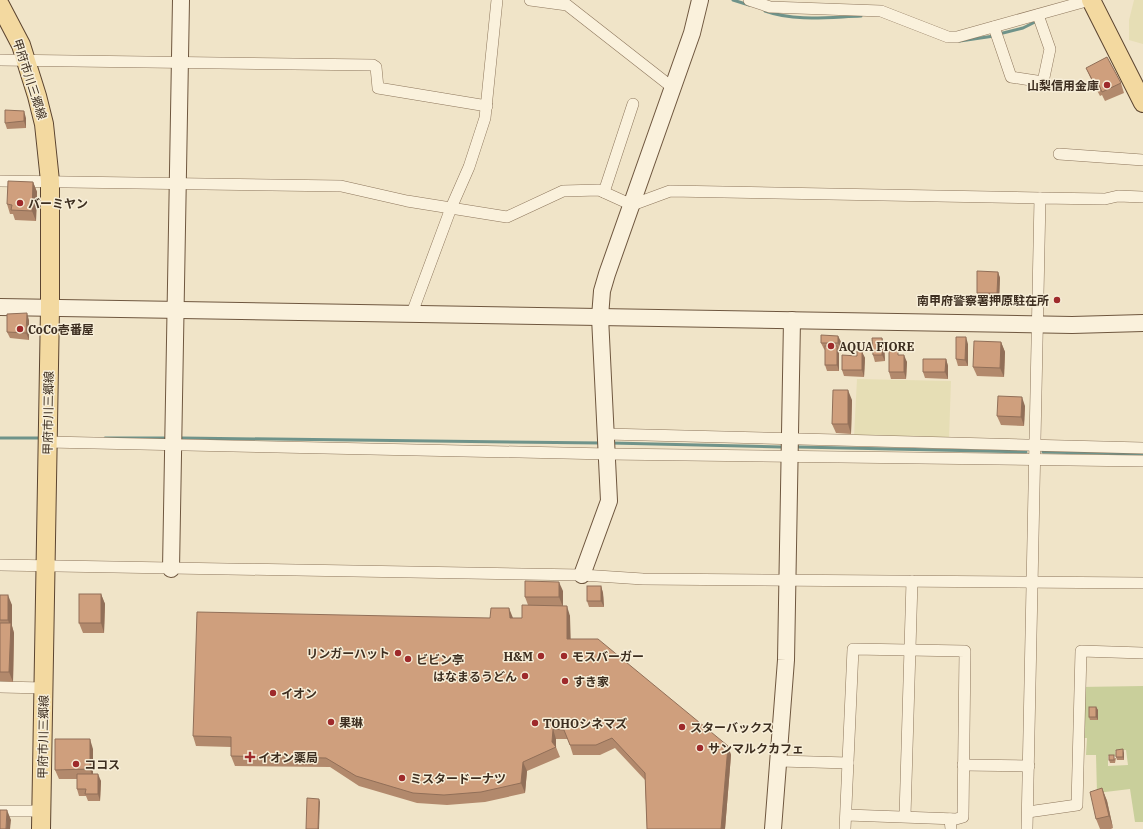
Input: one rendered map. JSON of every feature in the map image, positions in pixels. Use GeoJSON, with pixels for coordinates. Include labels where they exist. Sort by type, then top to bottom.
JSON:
{"type":"FeatureCollection","features":[{"type":"Feature","properties":{"kind":"main road"},"geometry":{"type":"LineString","coordinates":[[1090,0],[1143,103]]}},
{"type":"Feature","properties":{"kind":"main road","name":"甲府市川三郷線"},"geometry":{"type":"LineString","coordinates":[[0,5],[21,45],[44,124],[50,181],[50,308],[42,820]]}},
{"type":"Feature","properties":{"kind":"street"},"geometry":{"type":"LineString","coordinates":[[171,569],[181,0]]}},
{"type":"Feature","properties":{"kind":"street"},"geometry":{"type":"LineString","coordinates":[[412,314],[451,208],[469,167],[485,118],[497,0]]}},
{"type":"Feature","properties":{"kind":"street"},"geometry":{"type":"LineString","coordinates":[[530,0],[567,3],[673,88]]}},
{"type":"Feature","properties":{"kind":"street"},"geometry":{"type":"LineString","coordinates":[[582,575],[609,501],[608,454],[600,317],[602,291],[692,33],[700,0]]}},
{"type":"Feature","properties":{"kind":"street"},"geometry":{"type":"LineString","coordinates":[[749,0],[770,7],[881,11],[948,37],[957,38],[1090,0]]}},
{"type":"Feature","properties":{"kind":"street"},"geometry":{"type":"LineString","coordinates":[[994,27],[1011,77],[1043,82],[1050,49],[1038,15]]}},
{"type":"Feature","properties":{"kind":"street"},"geometry":{"type":"LineString","coordinates":[[0,60],[373,65],[376,67],[378,88],[487,106]]}},
{"type":"Feature","properties":{"kind":"street"},"geometry":{"type":"LineString","coordinates":[[604,192],[633,104]]}},
{"type":"Feature","properties":{"kind":"street"},"geometry":{"type":"LineString","coordinates":[[1059,154],[1143,160]]}},
{"type":"Feature","properties":{"kind":"street"},"geometry":{"type":"LineString","coordinates":[[0,181],[342,186],[407,201],[507,217],[563,191],[599,190],[632,205],[670,191],[1105,199],[1118,196],[1143,197]]}},
{"type":"Feature","properties":{"kind":"street"},"geometry":{"type":"LineString","coordinates":[[1027,829],[1033,582],[1036,324],[1040,198]]}},
{"type":"Feature","properties":{"kind":"street"},"geometry":{"type":"LineString","coordinates":[[0,307],[1036,324],[1113,325],[1143,323]]}},
{"type":"Feature","properties":{"kind":"street"},"geometry":{"type":"LineString","coordinates":[[774,829],[786,660],[792,320]]}},
{"type":"Feature","properties":{"kind":"street"},"geometry":{"type":"LineString","coordinates":[[606,434],[790,447],[1034,459],[1143,461]]}},
{"type":"Feature","properties":{"kind":"street"},"geometry":{"type":"LineString","coordinates":[[48,442],[608,454],[790,447],[1035,446],[1143,448]]}},
{"type":"Feature","properties":{"kind":"street"},"geometry":{"type":"LineString","coordinates":[[0,565],[582,575],[643,579],[1143,583]]}},
{"type":"Feature","properties":{"kind":"street"},"geometry":{"type":"LineString","coordinates":[[905,816],[912,581]]}},
{"type":"Feature","properties":{"kind":"street"},"geometry":{"type":"LineString","coordinates":[[845,829],[847,815],[852,649],[965,651],[962,817],[951,824],[905,816],[847,815]]}},
{"type":"Feature","properties":{"kind":"street"},"geometry":{"type":"LineString","coordinates":[[1028,812],[1077,805],[1081,651],[1143,652]]}},
{"type":"Feature","properties":{"kind":"street"},"geometry":{"type":"LineString","coordinates":[[0,687],[44,688]]}},
{"type":"Feature","properties":{"kind":"street"},"geometry":{"type":"LineString","coordinates":[[780,761],[848,763]]}},
{"type":"Feature","properties":{"kind":"street"},"geometry":{"type":"LineString","coordinates":[[963,764],[1029,766]]}},
{"type":"Feature","properties":{"kind":"street"},"geometry":{"type":"LineString","coordinates":[[0,811],[42,820]]}},
{"type":"Feature","properties":{"kind":"shaded area"},"geometry":{"type":"Polygon","coordinates":[[[1134,0],[1143,0],[1143,44],[1129,40],[1129,20],[1134,0]]]}},
{"type":"Feature","properties":{"kind":"shaded area"},"geometry":{"type":"Polygon","coordinates":[[[857,379],[951,381],[949,439],[854,437],[857,379]]]}},
{"type":"Feature","properties":{"kind":"green space"},"geometry":{"type":"Polygon","coordinates":[[[1143,686],[1143,822],[1135,822],[1130,789],[1097,793],[1096,755],[1086,755],[1087,738],[1079,738],[1080,687],[1143,686]],[[1126,750],[1115,751],[1116,756],[1108,756],[1108,766],[1128,765],[1126,750]]]}},
{"type":"Feature","properties":{"kind":"building"},"geometry":{"type":"Polygon","coordinates":[[[1107,57],[1121,83],[1102,92],[1099,85],[1096,87],[1086,68],[1107,57]]]}},
{"type":"Feature","properties":{"kind":"building"},"geometry":{"type":"Polygon","coordinates":[[[5,110],[24,111],[24,121],[5,123],[5,110]]]}},
{"type":"Feature","properties":{"kind":"building"},"geometry":{"type":"Polygon","coordinates":[[[8,181],[33,182],[32,211],[11,210],[12,205],[7,204],[8,181]]]}},
{"type":"Feature","properties":{"kind":"building"},"geometry":{"type":"Polygon","coordinates":[[[977,271],[998,272],[997,293],[977,293],[977,271]]]}},
{"type":"Feature","properties":{"kind":"building"},"geometry":{"type":"Polygon","coordinates":[[[27,313],[26,333],[7,332],[7,314],[27,313]]]}},
{"type":"Feature","properties":{"kind":"building"},"geometry":{"type":"Polygon","coordinates":[[[821,335],[838,336],[838,343],[821,343],[821,335]]]}},
{"type":"Feature","properties":{"kind":"building"},"geometry":{"type":"Polygon","coordinates":[[[956,337],[966,337],[965,360],[956,359],[956,337]]]}},
{"type":"Feature","properties":{"kind":"building"},"geometry":{"type":"Polygon","coordinates":[[[872,338],[882,338],[882,355],[873,355],[872,338]]]}},
{"type":"Feature","properties":{"kind":"building"},"geometry":{"type":"Polygon","coordinates":[[[974,341],[1001,342],[1000,368],[973,367],[974,341]]]}},
{"type":"Feature","properties":{"kind":"building"},"geometry":{"type":"Polygon","coordinates":[[[825,346],[837,346],[837,365],[825,365],[825,346]]]}},
{"type":"Feature","properties":{"kind":"building"},"geometry":{"type":"Polygon","coordinates":[[[889,350],[898,350],[898,355],[904,355],[904,372],[889,372],[889,350]]]}},
{"type":"Feature","properties":{"kind":"building"},"geometry":{"type":"Polygon","coordinates":[[[857,351],[862,352],[862,370],[842,370],[842,355],[857,356],[857,351]]]}},
{"type":"Feature","properties":{"kind":"building"},"geometry":{"type":"Polygon","coordinates":[[[923,359],[946,359],[945,372],[923,372],[923,359]]]}},
{"type":"Feature","properties":{"kind":"building"},"geometry":{"type":"Polygon","coordinates":[[[833,390],[848,390],[848,424],[832,424],[833,390]]]}},
{"type":"Feature","properties":{"kind":"building"},"geometry":{"type":"Polygon","coordinates":[[[998,396],[1022,397],[1021,417],[997,416],[998,396]]]}},
{"type":"Feature","properties":{"kind":"building"},"geometry":{"type":"Polygon","coordinates":[[[525,581],[559,582],[559,597],[525,597],[525,581]]]}},
{"type":"Feature","properties":{"kind":"building"},"geometry":{"type":"Polygon","coordinates":[[[587,586],[601,586],[601,601],[587,601],[587,586]]]}},
{"type":"Feature","properties":{"kind":"building"},"geometry":{"type":"Polygon","coordinates":[[[79,594],[101,594],[101,623],[79,623],[79,594]]]}},
{"type":"Feature","properties":{"kind":"building"},"geometry":{"type":"Polygon","coordinates":[[[0,595],[8,595],[8,620],[0,620],[0,595]]]}},
{"type":"Feature","properties":{"kind":"building"},"geometry":{"type":"Polygon","coordinates":[[[522,605],[567,606],[567,639],[598,639],[728,746],[721,829],[647,829],[645,773],[612,738],[596,745],[570,745],[564,730],[553,729],[552,742],[556,747],[523,762],[521,783],[481,792],[444,795],[413,793],[356,776],[326,758],[231,756],[231,737],[193,736],[197,612],[490,618],[491,608],[509,608],[510,618],[522,618],[522,605]]]}},
{"type":"Feature","properties":{"kind":"building"},"geometry":{"type":"Polygon","coordinates":[[[0,623],[11,623],[9,672],[0,672],[0,623]]]}},
{"type":"Feature","properties":{"kind":"building"},"geometry":{"type":"Polygon","coordinates":[[[1089,707],[1096,707],[1096,717],[1089,717],[1089,707]]]}},
{"type":"Feature","properties":{"kind":"building"},"geometry":{"type":"Polygon","coordinates":[[[55,739],[90,739],[90,769],[55,770],[55,739]]]}},
{"type":"Feature","properties":{"kind":"building"},"geometry":{"type":"Polygon","coordinates":[[[1123,749],[1123,757],[1116,757],[1116,750],[1123,749]]]}},
{"type":"Feature","properties":{"kind":"building"},"geometry":{"type":"Polygon","coordinates":[[[1109,755],[1114,755],[1114,760],[1109,760],[1109,755]]]}},
{"type":"Feature","properties":{"kind":"building"},"geometry":{"type":"Polygon","coordinates":[[[77,774],[98,774],[98,794],[85,794],[86,789],[77,789],[77,774]]]}},
{"type":"Feature","properties":{"kind":"building"},"geometry":{"type":"Polygon","coordinates":[[[1102,788],[1109,816],[1096,819],[1090,792],[1102,788]]]}},
{"type":"Feature","properties":{"kind":"building"},"geometry":{"type":"Polygon","coordinates":[[[307,798],[319,799],[318,829],[306,829],[307,798]]]}},
{"type":"Feature","properties":{"kind":"building"},"geometry":{"type":"Polygon","coordinates":[[[0,810],[7,810],[6,829],[0,829],[0,810]]]}},
{"type":"Feature","properties":{"kind":"waterway"},"geometry":{"type":"LineString","coordinates":[[733,0],[749,5]]}},
{"type":"Feature","properties":{"kind":"waterway"},"geometry":{"type":"LineString","coordinates":[[765,11],[789,17],[801,18],[861,16]]}},
{"type":"Feature","properties":{"kind":"waterway"},"geometry":{"type":"LineString","coordinates":[[999,34],[1023,28],[1037,21]]}},
{"type":"Feature","properties":{"kind":"waterway"},"geometry":{"type":"LineString","coordinates":[[960,41],[994,36]]}},
{"type":"Feature","properties":{"kind":"waterway"},"geometry":{"type":"LineString","coordinates":[[0,438],[39,438]]}},
{"type":"Feature","properties":{"kind":"waterway"},"geometry":{"type":"LineString","coordinates":[[105,438],[164,438]]}},
{"type":"Feature","properties":{"kind":"waterway"},"geometry":{"type":"LineString","coordinates":[[182,438],[602,443]]}},
{"type":"Feature","properties":{"kind":"waterway"},"geometry":{"type":"LineString","coordinates":[[611,443],[781,447]]}},
{"type":"Feature","properties":{"kind":"waterway"},"geometry":{"type":"LineString","coordinates":[[799,447],[1026,452]]}},
{"type":"Feature","properties":{"kind":"waterway"},"geometry":{"type":"LineString","coordinates":[[1043,452],[1143,454]]}},
{"type":"Feature","properties":{"kind":"place","name":"山梨信用金庫"},"geometry":{"type":"Point","coordinates":[1107,85]}},
{"type":"Feature","properties":{"kind":"place","name":"バーミヤン"},"geometry":{"type":"Point","coordinates":[20,203]}},
{"type":"Feature","properties":{"kind":"place","name":"南甲府警察署押原駐在所"},"geometry":{"type":"Point","coordinates":[1057,300]}},
{"type":"Feature","properties":{"kind":"place","name":"CoCo壱番屋"},"geometry":{"type":"Point","coordinates":[20,329]}},
{"type":"Feature","properties":{"kind":"place","name":"AQUA FIORE"},"geometry":{"type":"Point","coordinates":[831,346]}},
{"type":"Feature","properties":{"kind":"place","name":"リンガーハット"},"geometry":{"type":"Point","coordinates":[398,653]}},
{"type":"Feature","properties":{"kind":"place","name":"H&M"},"geometry":{"type":"Point","coordinates":[541,656]}},
{"type":"Feature","properties":{"kind":"place","name":"モスバーガー"},"geometry":{"type":"Point","coordinates":[564,656]}},
{"type":"Feature","properties":{"kind":"place","name":"ビビン亭"},"geometry":{"type":"Point","coordinates":[408,659]}},
{"type":"Feature","properties":{"kind":"place","name":"はなまるうどん"},"geometry":{"type":"Point","coordinates":[525,676]}},
{"type":"Feature","properties":{"kind":"place","name":"すき家"},"geometry":{"type":"Point","coordinates":[565,681]}},
{"type":"Feature","properties":{"kind":"place","name":"イオン"},"geometry":{"type":"Point","coordinates":[273,693]}},
{"type":"Feature","properties":{"kind":"place","name":"果琳"},"geometry":{"type":"Point","coordinates":[331,722]}},
{"type":"Feature","properties":{"kind":"place","name":"TOHOシネマズ"},"geometry":{"type":"Point","coordinates":[535,723]}},
{"type":"Feature","properties":{"kind":"place","name":"スターバックス"},"geometry":{"type":"Point","coordinates":[682,727]}},
{"type":"Feature","properties":{"kind":"place","name":"サンマルクカフェ"},"geometry":{"type":"Point","coordinates":[700,748]}},
{"type":"Feature","properties":{"kind":"place","name":"イオン薬局"},"geometry":{"type":"Point","coordinates":[250,757]}},
{"type":"Feature","properties":{"kind":"place","name":"ココス"},"geometry":{"type":"Point","coordinates":[76,764]}},
{"type":"Feature","properties":{"kind":"place","name":"ミスタードーナツ"},"geometry":{"type":"Point","coordinates":[402,778]}}]}
